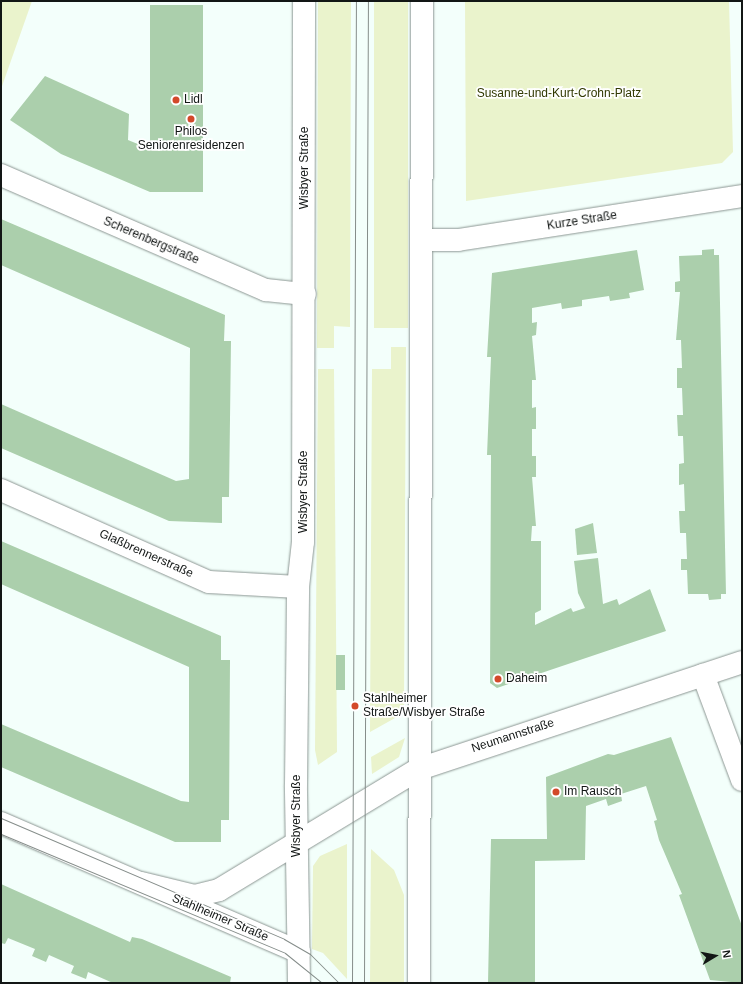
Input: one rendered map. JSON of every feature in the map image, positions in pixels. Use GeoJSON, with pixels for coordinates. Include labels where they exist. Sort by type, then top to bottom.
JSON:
{"type":"FeatureCollection","features":[{"type":"Feature","properties":{"kind":"street","name":"Wisbyer Straße"},"geometry":{"type":"LineString","coordinates":[[299,983],[298,587],[303,542],[305,294],[304,1]]}},
{"type":"Feature","properties":{"kind":"street"},"geometry":{"type":"LineString","coordinates":[[419,983],[422,1]]}},
{"type":"Feature","properties":{"kind":"street","name":"Scherenbergstraße"},"geometry":{"type":"LineString","coordinates":[[1,175],[266,290],[305,294]]}},
{"type":"Feature","properties":{"kind":"street","name":"Kurze Straße"},"geometry":{"type":"LineString","coordinates":[[421,240],[458,240],[742,196]]}},
{"type":"Feature","properties":{"kind":"street","name":"Glaßbrennerstraße"},"geometry":{"type":"LineString","coordinates":[[1,490],[209,582],[298,587]]}},
{"type":"Feature","properties":{"kind":"street","name":"Neumannstraße"},"geometry":{"type":"LineString","coordinates":[[298,841],[419,770],[742,662]]}},
{"type":"Feature","properties":{"kind":"street"},"geometry":{"type":"LineString","coordinates":[[703,674],[742,780]]}},
{"type":"Feature","properties":{"kind":"street","name":"Stahlheimer Straße"},"geometry":{"type":"LineString","coordinates":[[1,823],[298,952]]}},
{"type":"Feature","properties":{"kind":"street","name":"Stahlheimer Straße"},"geometry":{"type":"LineString","coordinates":[[141,883],[195,896],[219,890],[298,841]]}},
{"type":"Feature","properties":{"kind":"green space"},"geometry":{"type":"Polygon","coordinates":[[[1,1],[32,1],[1,89],[1,1]]]}},
{"type":"Feature","properties":{"kind":"green space"},"geometry":{"type":"Polygon","coordinates":[[[318,1],[351,1],[350,327],[334,326],[334,348],[317,348],[318,1]]]}},
{"type":"Feature","properties":{"kind":"green space"},"geometry":{"type":"Polygon","coordinates":[[[374,1],[408,1],[408,328],[374,328],[374,1]]]}},
{"type":"Feature","properties":{"kind":"green space","name":"Susanne-und-Kurt-Crohn-Platz"},"geometry":{"type":"Polygon","coordinates":[[[465,1],[729,1],[733,152],[722,163],[466,201],[465,1]]]}},
{"type":"Feature","properties":{"kind":"green space"},"geometry":{"type":"Polygon","coordinates":[[[391,347],[406,347],[404,713],[370,732],[372,369],[391,369],[391,347]]]}},
{"type":"Feature","properties":{"kind":"green space"},"geometry":{"type":"Polygon","coordinates":[[[318,369],[334,369],[337,752],[318,765],[315,750],[318,369]]]}},
{"type":"Feature","properties":{"kind":"green space"},"geometry":{"type":"Polygon","coordinates":[[[405,738],[399,757],[372,774],[371,757],[405,738]]]}},
{"type":"Feature","properties":{"kind":"green space"},"geometry":{"type":"Polygon","coordinates":[[[347,844],[347,979],[323,953],[312,949],[313,866],[320,856],[347,844]]]}},
{"type":"Feature","properties":{"kind":"green space"},"geometry":{"type":"Polygon","coordinates":[[[371,849],[394,870],[404,895],[404,983],[370,983],[371,849]]]}},
{"type":"Feature","properties":{"kind":"building"},"geometry":{"type":"Polygon","coordinates":[[[150,5],[203,5],[203,192],[150,192],[61,154],[10,120],[45,76],[129,114],[128,140],[150,149],[150,5]]]}},
{"type":"Feature","properties":{"kind":"building"},"geometry":{"type":"Polygon","coordinates":[[[1,219],[225,315],[224,341],[231,341],[229,497],[222,497],[222,523],[169,521],[1,448],[1,404],[176,481],[189,479],[190,348],[1,265],[1,219]]]}},
{"type":"Feature","properties":{"kind":"building"},"geometry":{"type":"Polygon","coordinates":[[[714,249],[714,255],[719,255],[726,594],[721,594],[721,599],[709,600],[708,594],[688,594],[687,570],[681,570],[681,559],[687,559],[686,533],[680,533],[679,511],[685,511],[684,484],[679,485],[679,464],[684,463],[683,436],[678,436],[677,415],[683,415],[682,388],[677,388],[677,368],[682,368],[681,340],[676,340],[680,292],[675,292],[675,282],[680,281],[679,256],[702,255],[702,250],[714,249]]]}},
{"type":"Feature","properties":{"kind":"building"},"geometry":{"type":"Polygon","coordinates":[[[637,250],[644,290],[629,293],[630,298],[610,301],[609,296],[582,300],[582,306],[562,309],[561,303],[532,308],[532,323],[537,322],[536,335],[532,336],[536,380],[532,380],[532,408],[536,407],[536,429],[532,429],[532,456],[536,456],[536,477],[532,477],[536,526],[532,526],[531,541],[541,541],[541,610],[535,613],[535,625],[571,608],[573,612],[585,608],[578,593],[574,561],[598,558],[603,604],[617,599],[619,605],[650,589],[666,631],[497,688],[490,683],[491,455],[487,455],[491,357],[487,357],[492,273],[637,250]]]}},
{"type":"Feature","properties":{"kind":"building"},"geometry":{"type":"Polygon","coordinates":[[[593,523],[597,553],[577,555],[575,529],[593,523]]]}},
{"type":"Feature","properties":{"kind":"building"},"geometry":{"type":"Polygon","coordinates":[[[1,541],[221,636],[221,660],[230,660],[229,820],[221,820],[221,842],[175,842],[1,767],[1,724],[181,801],[189,802],[189,667],[1,584],[1,541]]]}},
{"type":"Feature","properties":{"kind":"building"},"geometry":{"type":"Polygon","coordinates":[[[336,655],[345,655],[345,690],[336,690],[336,655]]]}},
{"type":"Feature","properties":{"kind":"building"},"geometry":{"type":"Polygon","coordinates":[[[671,737],[742,926],[742,983],[710,980],[679,895],[682,894],[659,840],[654,821],[657,820],[646,786],[621,794],[622,801],[608,806],[606,799],[586,806],[585,860],[535,861],[535,983],[488,983],[491,839],[547,839],[546,777],[608,754],[614,755],[671,737]]]}},
{"type":"Feature","properties":{"kind":"building"},"geometry":{"type":"Polygon","coordinates":[[[1,884],[130,942],[132,937],[142,939],[231,977],[230,983],[113,983],[88,972],[86,979],[71,973],[74,966],[49,955],[46,962],[32,956],[35,949],[8,938],[5,944],[1,943],[1,884]]]}},
{"type":"Feature","properties":{"kind":"tram line"},"geometry":{"type":"LineString","coordinates":[[352,983],[356,1]]}},
{"type":"Feature","properties":{"kind":"tram line"},"geometry":{"type":"LineString","coordinates":[[364,983],[368,1]]}},
{"type":"Feature","properties":{"kind":"tram line"},"geometry":{"type":"LineString","coordinates":[[1,818],[284,939],[310,954],[339,983]]}},
{"type":"Feature","properties":{"kind":"tram line"},"geometry":{"type":"LineString","coordinates":[[1,834],[285,953],[322,983]]}},
{"type":"Feature","properties":{"kind":"place","name":"Lidl"},"geometry":{"type":"Point","coordinates":[176,100]}},
{"type":"Feature","properties":{"kind":"place","name":"Philos Seniorenresidenzen"},"geometry":{"type":"Point","coordinates":[191,119]}},
{"type":"Feature","properties":{"kind":"place","name":"Daheim"},"geometry":{"type":"Point","coordinates":[498,679]}},
{"type":"Feature","properties":{"kind":"place","name":"Stahlheimer Straße/Wisbyer Straße"},"geometry":{"type":"Point","coordinates":[355,706]}},
{"type":"Feature","properties":{"kind":"place","name":"Im Rausch"},"geometry":{"type":"Point","coordinates":[556,792]}}]}
